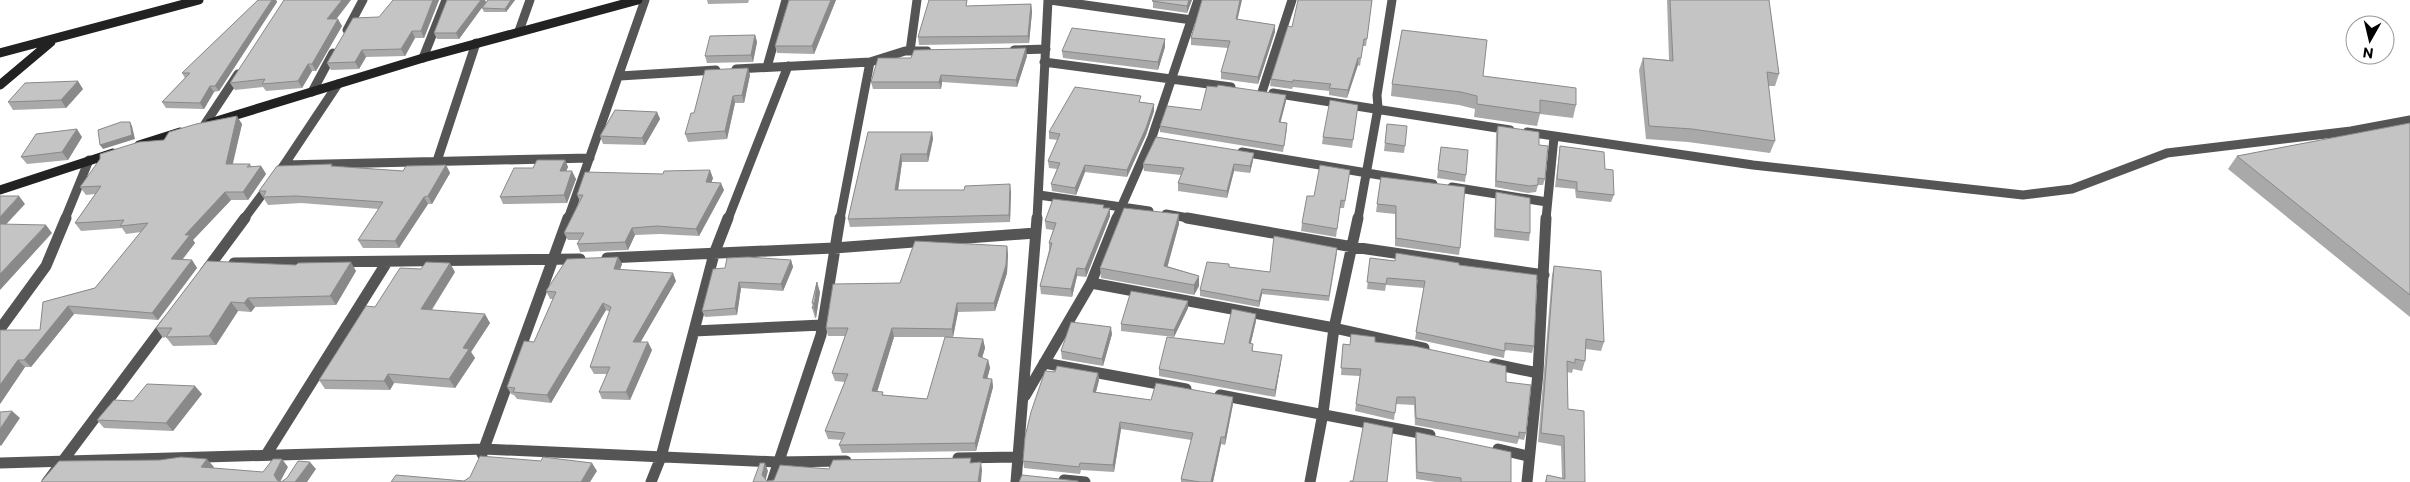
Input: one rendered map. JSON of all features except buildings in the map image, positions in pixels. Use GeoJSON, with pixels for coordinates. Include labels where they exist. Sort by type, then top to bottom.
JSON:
{"type":"FeatureCollection","features":[{"type":"Feature","properties":{"kind":"street"},"geometry":{"type":"LineString","coordinates":[[0,53],[200,0]]}},
{"type":"Feature","properties":{"kind":"street"},"geometry":{"type":"LineString","coordinates":[[312,92],[363,0]]}},
{"type":"Feature","properties":{"kind":"street"},"geometry":{"type":"LineString","coordinates":[[422,58],[446,0]]}},
{"type":"Feature","properties":{"kind":"street"},"geometry":{"type":"LineString","coordinates":[[519,31],[530,0]]}},
{"type":"Feature","properties":{"kind":"street"},"geometry":{"type":"LineString","coordinates":[[196,127],[422,58],[638,0]]}},
{"type":"Feature","properties":{"kind":"street"},"geometry":{"type":"LineString","coordinates":[[477,466],[620,76],[645,0]]}},
{"type":"Feature","properties":{"kind":"street"},"geometry":{"type":"LineString","coordinates":[[767,68],[786,0]]}},
{"type":"Feature","properties":{"kind":"street"},"geometry":{"type":"LineString","coordinates":[[910,51],[917,0]]}},
{"type":"Feature","properties":{"kind":"street"},"geometry":{"type":"LineString","coordinates":[[1019,477],[1017,457],[1039,195],[1044,62],[1049,0],[1192,20]]}},
{"type":"Feature","properties":{"kind":"street"},"geometry":{"type":"LineString","coordinates":[[1023,399],[1091,283],[1121,206],[1157,138],[1198,0]]}},
{"type":"Feature","properties":{"kind":"street"},"geometry":{"type":"LineString","coordinates":[[1262,92],[1292,0]]}},
{"type":"Feature","properties":{"kind":"street"},"geometry":{"type":"LineString","coordinates":[[1310,482],[1323,413],[1334,328],[1353,247],[1378,108],[1377,95],[1392,0]]}},
{"type":"Feature","properties":{"kind":"street"},"geometry":{"type":"LineString","coordinates":[[0,85],[53,40]]}},
{"type":"Feature","properties":{"kind":"street"},"geometry":{"type":"LineString","coordinates":[[437,161],[476,43]]}},
{"type":"Feature","properties":{"kind":"street"},"geometry":{"type":"LineString","coordinates":[[1007,50],[1046,49]]}},
{"type":"Feature","properties":{"kind":"street"},"geometry":{"type":"LineString","coordinates":[[620,76],[870,62],[910,51],[939,50]]}},
{"type":"Feature","properties":{"kind":"street"},"geometry":{"type":"LineString","coordinates":[[772,482],[822,325],[834,248],[870,62]]}},
{"type":"Feature","properties":{"kind":"street"},"geometry":{"type":"LineString","coordinates":[[1044,62],[1174,78],[1242,89]]}},
{"type":"Feature","properties":{"kind":"street"},"geometry":{"type":"LineString","coordinates":[[205,124],[243,66]]}},
{"type":"Feature","properties":{"kind":"street"},"geometry":{"type":"LineString","coordinates":[[651,482],[661,457],[714,254],[788,66]]}},
{"type":"Feature","properties":{"kind":"street"},"geometry":{"type":"LineString","coordinates":[[200,279],[284,165],[338,84]]}},
{"type":"Feature","properties":{"kind":"street"},"geometry":{"type":"LineString","coordinates":[[1252,90],[1378,108],[1554,137],[1753,165],[2023,194],[2072,189],[2168,153],[2351,131],[2410,120]]}},
{"type":"Feature","properties":{"kind":"street"},"geometry":{"type":"LineString","coordinates":[[0,190],[186,130]]}},
{"type":"Feature","properties":{"kind":"street"},"geometry":{"type":"LineString","coordinates":[[1527,482],[1528,456],[1538,374],[1547,202],[1554,137]]}},
{"type":"Feature","properties":{"kind":"street"},"geometry":{"type":"LineString","coordinates":[[1230,150],[1547,202]]}},
{"type":"Feature","properties":{"kind":"street"},"geometry":{"type":"LineString","coordinates":[[284,165],[590,158]]}},
{"type":"Feature","properties":{"kind":"street"},"geometry":{"type":"LineString","coordinates":[[0,329],[46,266],[89,160]]}},
{"type":"Feature","properties":{"kind":"street"},"geometry":{"type":"LineString","coordinates":[[1039,195],[1121,206],[1353,247],[1544,275]]}},
{"type":"Feature","properties":{"kind":"street"},"geometry":{"type":"LineString","coordinates":[[212,263],[595,259],[834,248],[1035,233]]}},
{"type":"Feature","properties":{"kind":"street"},"geometry":{"type":"LineString","coordinates":[[266,455],[387,262]]}},
{"type":"Feature","properties":{"kind":"street"},"geometry":{"type":"LineString","coordinates":[[1091,283],[1334,328],[1431,350]]}},
{"type":"Feature","properties":{"kind":"street"},"geometry":{"type":"LineString","coordinates":[[47,482],[176,310]]}},
{"type":"Feature","properties":{"kind":"street"},"geometry":{"type":"LineString","coordinates":[[694,331],[822,325]]}},
{"type":"Feature","properties":{"kind":"street"},"geometry":{"type":"LineString","coordinates":[[1480,360],[1538,374]]}},
{"type":"Feature","properties":{"kind":"street"},"geometry":{"type":"LineString","coordinates":[[1044,363],[1323,413],[1440,438]]}},
{"type":"Feature","properties":{"kind":"street"},"geometry":{"type":"LineString","coordinates":[[1489,448],[1528,456]]}},
{"type":"Feature","properties":{"kind":"street"},"geometry":{"type":"LineString","coordinates":[[0,463],[484,449],[777,462],[857,460]]}},
{"type":"Feature","properties":{"kind":"street"},"geometry":{"type":"LineString","coordinates":[[296,468],[304,454]]}},
{"type":"Feature","properties":{"kind":"street"},"geometry":{"type":"LineString","coordinates":[[947,458],[1017,457]]}},
{"type":"Feature","properties":{"kind":"street"},"geometry":{"type":"LineString","coordinates":[[1055,479],[1084,482]]}}]}
